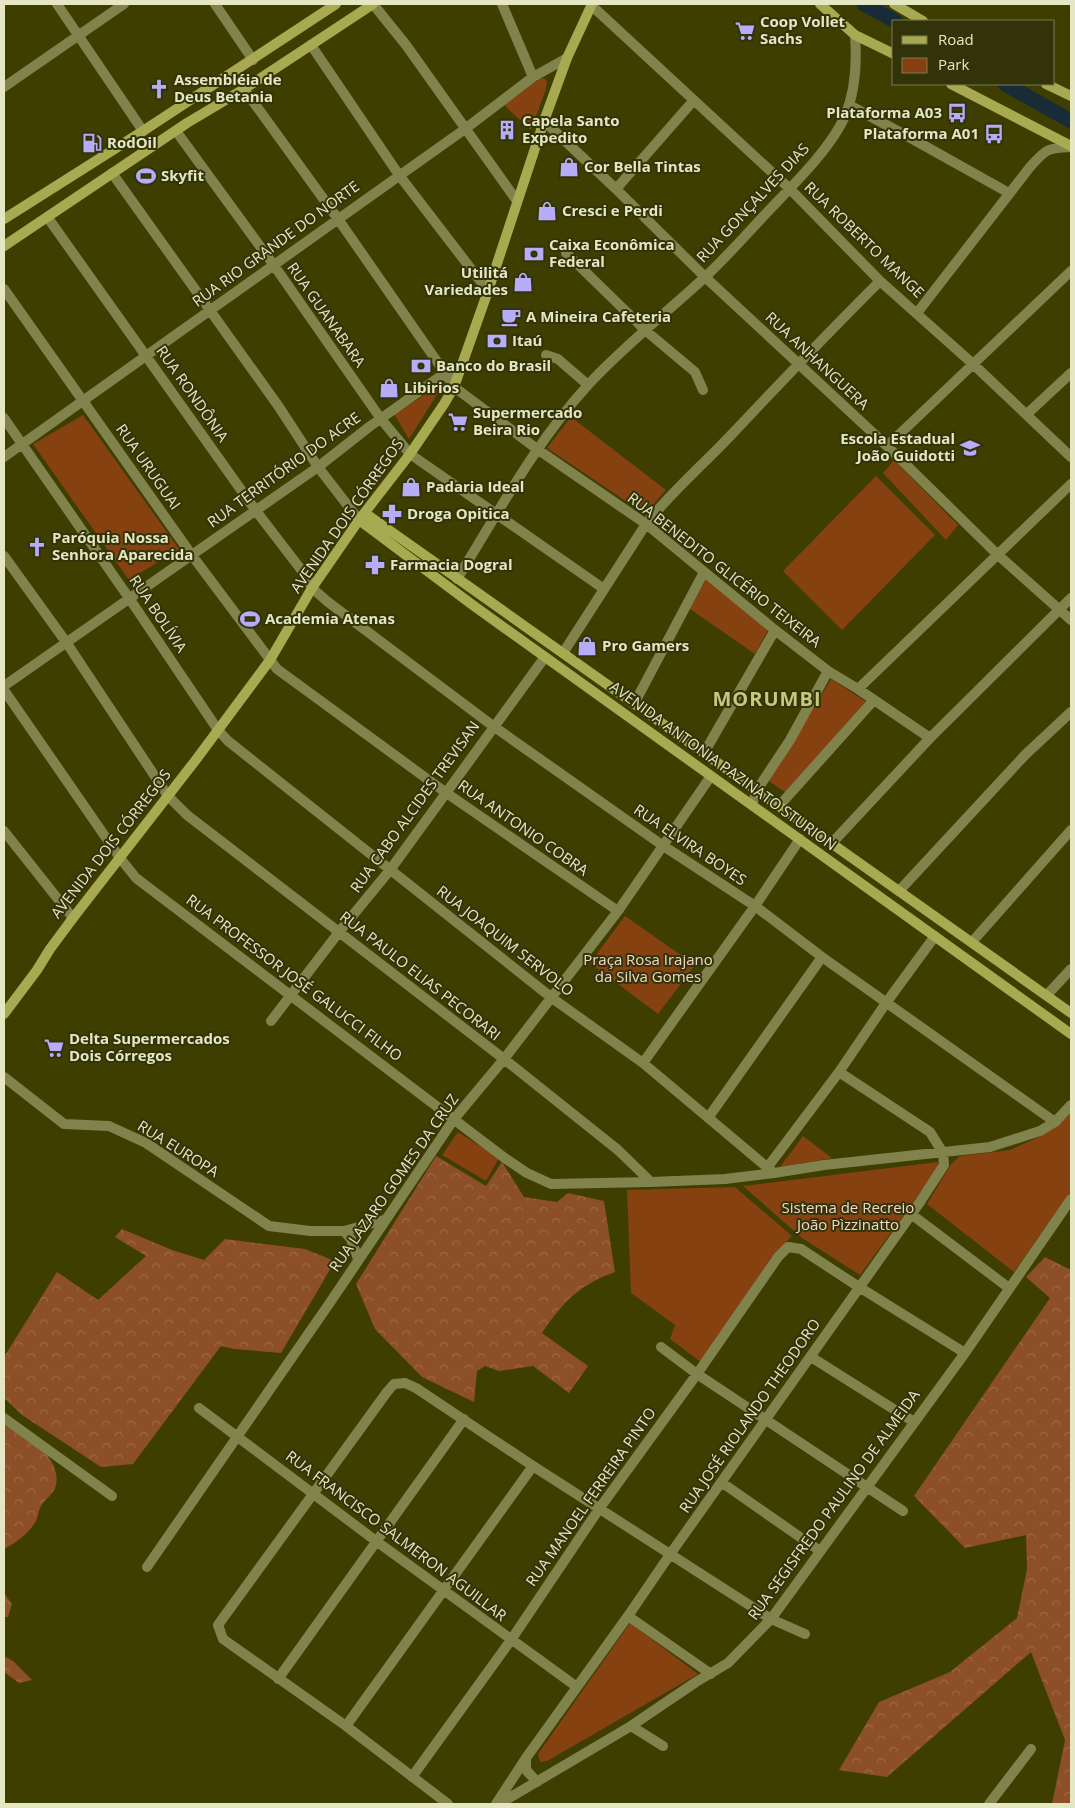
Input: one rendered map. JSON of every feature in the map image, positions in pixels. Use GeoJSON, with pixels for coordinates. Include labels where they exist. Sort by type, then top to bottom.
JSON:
{"type":"FeatureCollection","features":[{"type":"Feature","properties":{"kind":"main road"},"geometry":{"type":"LineString","coordinates":[[4,219],[253,60],[336,4]]}},
{"type":"Feature","properties":{"kind":"main road"},"geometry":{"type":"LineString","coordinates":[[4,246],[222,100],[244,89],[373,4]]}},
{"type":"Feature","properties":{"kind":"main road"},"geometry":{"type":"LineString","coordinates":[[820,4],[855,34],[892,53]]}},
{"type":"Feature","properties":{"kind":"main road"},"geometry":{"type":"LineString","coordinates":[[894,4],[920,20]]}},
{"type":"Feature","properties":{"kind":"main road","name":"AVENIDA DOIS CÓRREGOS"},"geometry":{"type":"LineString","coordinates":[[4,1014],[73,918],[270,660],[312,588],[362,517],[410,454],[454,387],[567,58],[592,5]]}},
{"type":"Feature","properties":{"kind":"main road"},"geometry":{"type":"LineString","coordinates":[[244,89],[237,87],[234,82],[253,60]]}},
{"type":"Feature","properties":{"kind":"main road"},"geometry":{"type":"LineString","coordinates":[[953,85],[1071,146]]}},
{"type":"Feature","properties":{"kind":"main road"},"geometry":{"type":"LineString","coordinates":[[1048,85],[1071,96]]}},
{"type":"Feature","properties":{"kind":"main road","name":"AVENIDA ANTONIA PAZINATO STURION"},"geometry":{"type":"LineString","coordinates":[[362,517],[457,579],[1071,1013]]}},
{"type":"Feature","properties":{"kind":"main road","name":"AVENIDA ANTONIA PAZINATO STURION"},"geometry":{"type":"LineString","coordinates":[[362,517],[544,657],[1071,1034]]}},
{"type":"Feature","properties":{"kind":"main road"},"geometry":{"type":"LineString","coordinates":[[544,657],[562,653],[565,672]]}},
{"type":"Feature","properties":{"kind":"main road"},"geometry":{"type":"LineString","coordinates":[[800,839],[816,849],[824,849],[832,843]]}},
{"type":"Feature","properties":{"kind":"street"},"geometry":{"type":"LineString","coordinates":[[56,4],[143,131]]}},
{"type":"Feature","properties":{"kind":"street"},"geometry":{"type":"LineString","coordinates":[[4,86],[124,4]]}},
{"type":"Feature","properties":{"kind":"street"},"geometry":{"type":"LineString","coordinates":[[215,4],[253,60]]}},
{"type":"Feature","properties":{"kind":"street"},"geometry":{"type":"LineString","coordinates":[[373,4],[406,45],[517,201]]}},
{"type":"Feature","properties":{"kind":"street"},"geometry":{"type":"LineString","coordinates":[[502,4],[533,78]]}},
{"type":"Feature","properties":{"kind":"street","name":"RUA ROBERTO MANGE"},"geometry":{"type":"LineString","coordinates":[[592,5],[790,189],[880,281],[973,364],[1071,457]]}},
{"type":"Feature","properties":{"kind":"street","name":"RUA GONÇALVES DIAS"},"geometry":{"type":"LineString","coordinates":[[457,579],[537,450],[564,413],[588,385],[625,348],[705,277],[810,167],[837,130],[849,106],[857,60],[855,34]]}},
{"type":"Feature","properties":{"kind":"street"},"geometry":{"type":"LineString","coordinates":[[310,45],[399,175],[488,291]]}},
{"type":"Feature","properties":{"kind":"street","name":"RUA RIO GRANDE DO NORTE"},"geometry":{"type":"LineString","coordinates":[[4,457],[465,129],[533,78],[567,58]]}},
{"type":"Feature","properties":{"kind":"street"},"geometry":{"type":"LineString","coordinates":[[244,89],[338,219],[454,387]]}},
{"type":"Feature","properties":{"kind":"street"},"geometry":{"type":"LineString","coordinates":[[616,189],[694,100]]}},
{"type":"Feature","properties":{"kind":"street"},"geometry":{"type":"LineString","coordinates":[[849,106],[1009,193]]}},
{"type":"Feature","properties":{"kind":"street","name":"RUA ANHANGUERA"},"geometry":{"type":"LineString","coordinates":[[544,122],[616,189],[705,277],[887,446],[997,554],[1071,620]]}},
{"type":"Feature","properties":{"kind":"street","name":"RUA GUANABARA"},"geometry":{"type":"LineString","coordinates":[[176,131],[273,264],[381,420],[410,454],[604,589]]}},
{"type":"Feature","properties":{"kind":"street"},"geometry":{"type":"LineString","coordinates":[[917,313],[1009,193],[1044,151],[1071,146]]}},
{"type":"Feature","properties":{"kind":"street"},"geometry":{"type":"LineString","coordinates":[[112,173],[279,407],[318,466],[362,517]]}},
{"type":"Feature","properties":{"kind":"street","name":"RUA RONDÔNIA"},"geometry":{"type":"LineString","coordinates":[[48,218],[256,511],[306,576],[312,588]]}},
{"type":"Feature","properties":{"kind":"street"},"geometry":{"type":"LineString","coordinates":[[566,253],[645,330],[695,372],[703,390]]}},
{"type":"Feature","properties":{"kind":"street"},"geometry":{"type":"LineString","coordinates":[[887,446],[1071,271]]}},
{"type":"Feature","properties":{"kind":"street"},"geometry":{"type":"LineString","coordinates":[[562,653],[646,524],[659,508],[798,363],[880,281]]}},
{"type":"Feature","properties":{"kind":"street","name":"RUA URUGUAI"},"geometry":{"type":"LineString","coordinates":[[4,289],[191,554],[270,660]]}},
{"type":"Feature","properties":{"kind":"street"},"geometry":{"type":"LineString","coordinates":[[546,355],[558,359],[588,385]]}},
{"type":"Feature","properties":{"kind":"street"},"geometry":{"type":"LineString","coordinates":[[445,373],[458,374]]}},
{"type":"Feature","properties":{"kind":"street","name":"RUA TERRITÓRIO DO ACRE"},"geometry":{"type":"LineString","coordinates":[[4,688],[191,554],[256,511],[445,373]]}},
{"type":"Feature","properties":{"kind":"street"},"geometry":{"type":"LineString","coordinates":[[1027,414],[1071,373]]}},
{"type":"Feature","properties":{"kind":"street","name":"RUA BENEDITO GLICÉRIO TEIXEIRA"},"geometry":{"type":"LineString","coordinates":[[454,387],[537,450],[646,524],[828,671],[930,738]]}},
{"type":"Feature","properties":{"kind":"street","name":"RUA BOLÍVIA"},"geometry":{"type":"LineString","coordinates":[[4,418],[218,730]]}},
{"type":"Feature","properties":{"kind":"street"},"geometry":{"type":"LineString","coordinates":[[858,689],[1071,484]]}},
{"type":"Feature","properties":{"kind":"street","name":"RUA PAULO ELIAS PECORARI"},"geometry":{"type":"LineString","coordinates":[[4,556],[66,642],[168,796],[187,815],[504,1059],[618,1150],[651,1182]]}},
{"type":"Feature","properties":{"kind":"street"},"geometry":{"type":"LineString","coordinates":[[634,704],[704,572]]}},
{"type":"Feature","properties":{"kind":"street","name":"RUA ELVIRA BOYES"},"geometry":{"type":"LineString","coordinates":[[312,588],[493,726],[662,845],[755,906],[822,957],[1055,1122]]}},
{"type":"Feature","properties":{"kind":"street"},"geometry":{"type":"LineString","coordinates":[[832,843],[930,738],[1071,598]]}},
{"type":"Feature","properties":{"kind":"street"},"geometry":{"type":"LineString","coordinates":[[704,753],[775,630]]}},
{"type":"Feature","properties":{"kind":"street","name":"RUA CABO ALCIDES TREVISAN"},"geometry":{"type":"LineString","coordinates":[[271,1022],[339,932],[390,870],[544,657]]}},
{"type":"Feature","properties":{"kind":"street","name":"RUA ANTONIO COBRA"},"geometry":{"type":"LineString","coordinates":[[270,660],[277,669],[445,792],[618,911]]}},
{"type":"Feature","properties":{"kind":"street"},"geometry":{"type":"LineString","coordinates":[[753,806],[757,790],[790,740],[828,671]]}},
{"type":"Feature","properties":{"kind":"street","name":"RUA PROFESSOR JOSÉ GALUCCI FILHO"},"geometry":{"type":"LineString","coordinates":[[4,688],[120,858],[136,878],[527,1173],[551,1184],[726,1179],[771,1170],[990,1147],[1040,1131],[1055,1122],[1071,1106]]}},
{"type":"Feature","properties":{"kind":"street"},"geometry":{"type":"LineString","coordinates":[[779,806],[874,700]]}},
{"type":"Feature","properties":{"kind":"street"},"geometry":{"type":"LineString","coordinates":[[899,891],[1025,755],[1071,712]]}},
{"type":"Feature","properties":{"kind":"street","name":"RUA JOAQUIM SERVOLO"},"geometry":{"type":"LineString","coordinates":[[218,730],[228,741],[275,780],[552,998],[643,1064],[771,1170]]}},
{"type":"Feature","properties":{"kind":"street","name":"RUA LAZARO GOMES DA CRUZ"},"geometry":{"type":"LineString","coordinates":[[147,1567],[454,1119],[504,1059],[618,911],[711,776]]}},
{"type":"Feature","properties":{"kind":"street"},"geometry":{"type":"LineString","coordinates":[[972,942],[1071,830]]}},
{"type":"Feature","properties":{"kind":"street"},"geometry":{"type":"LineString","coordinates":[[5,836],[73,918]]}},
{"type":"Feature","properties":{"kind":"street"},"geometry":{"type":"LineString","coordinates":[[643,1064],[800,839]]}},
{"type":"Feature","properties":{"kind":"street"},"geometry":{"type":"LineString","coordinates":[[771,1170],[886,1003],[935,936]]}},
{"type":"Feature","properties":{"kind":"street"},"geometry":{"type":"LineString","coordinates":[[708,1118],[822,957]]}},
{"type":"Feature","properties":{"kind":"street"},"geometry":{"type":"LineString","coordinates":[[1047,995],[1071,969]]}},
{"type":"Feature","properties":{"kind":"street"},"geometry":{"type":"LineString","coordinates":[[840,1072],[930,1132],[943,1152]]}},
{"type":"Feature","properties":{"kind":"street","name":"RUA EUROPA"},"geometry":{"type":"LineString","coordinates":[[4,1077],[64,1124],[109,1126],[146,1143],[269,1226],[310,1231],[344,1231],[384,1220]]}},
{"type":"Feature","properties":{"kind":"street","name":"RUA JOSÉ RIOLANDO THEODORO"},"geometry":{"type":"LineString","coordinates":[[498,1804],[526,1758],[628,1616],[670,1553],[811,1358],[911,1214],[944,1165],[943,1152]]}},
{"type":"Feature","properties":{"kind":"street","name":"RUA SEGISFREDO PAULINO DE ALMEIDA"},"geometry":{"type":"LineString","coordinates":[[498,1804],[631,1726],[728,1663],[772,1619],[965,1353],[1071,1199]]}},
{"type":"Feature","properties":{"kind":"street"},"geometry":{"type":"LineString","coordinates":[[911,1214],[1009,1288]]}},
{"type":"Feature","properties":{"kind":"street"},"geometry":{"type":"LineString","coordinates":[[344,1231],[351,1239],[358,1260]]}},
{"type":"Feature","properties":{"kind":"street","name":"RUA MANOEL FERREIRA PINTO"},"geometry":{"type":"LineString","coordinates":[[412,1777],[511,1640],[599,1509],[697,1374],[778,1257],[788,1247],[801,1249],[859,1287]]}},
{"type":"Feature","properties":{"kind":"street"},"geometry":{"type":"LineString","coordinates":[[859,1287],[965,1353]]}},
{"type":"Feature","properties":{"kind":"street"},"geometry":{"type":"LineString","coordinates":[[661,1347],[697,1374],[904,1511]]}},
{"type":"Feature","properties":{"kind":"street"},"geometry":{"type":"LineString","coordinates":[[811,1358],[914,1422]]}},
{"type":"Feature","properties":{"kind":"street"},"geometry":{"type":"LineString","coordinates":[[448,1804],[346,1726],[223,1639],[218,1625],[394,1384],[405,1383],[416,1388],[532,1466],[772,1619],[805,1634]]}},
{"type":"Feature","properties":{"kind":"street","name":"RUA FRANCISCO SALMERON AGUILLAR"},"geometry":{"type":"LineString","coordinates":[[199,1408],[376,1542],[577,1687]]}},
{"type":"Feature","properties":{"kind":"street"},"geometry":{"type":"LineString","coordinates":[[4,1418],[112,1496]]}},
{"type":"Feature","properties":{"kind":"street"},"geometry":{"type":"LineString","coordinates":[[278,1679],[464,1419]]}},
{"type":"Feature","properties":{"kind":"street"},"geometry":{"type":"LineString","coordinates":[[346,1726],[532,1466]]}},
{"type":"Feature","properties":{"kind":"street"},"geometry":{"type":"LineString","coordinates":[[722,1482],[820,1551]]}},
{"type":"Feature","properties":{"kind":"street"},"geometry":{"type":"LineString","coordinates":[[628,1616],[711,1674]]}},
{"type":"Feature","properties":{"kind":"street"},"geometry":{"type":"LineString","coordinates":[[631,1726],[663,1746]]}},
{"type":"Feature","properties":{"kind":"street"},"geometry":{"type":"LineString","coordinates":[[989,1804],[1031,1749]]}},
{"type":"Feature","properties":{"kind":"street"},"geometry":{"type":"LineString","coordinates":[[526,1758],[526,1770],[536,1782]]}},
{"type":"Feature","properties":{"kind":"green space"},"geometry":{"type":"Polygon","coordinates":[[[544,78],[547,81],[546,89],[531,130],[504,105],[539,79],[544,78]]]}},
{"type":"Feature","properties":{"kind":"green space"},"geometry":{"type":"Polygon","coordinates":[[[445,382],[409,439],[394,414],[445,382]]]}},
{"type":"Feature","properties":{"kind":"green space"},"geometry":{"type":"Polygon","coordinates":[[[83,415],[179,549],[129,580],[33,444],[83,415]]]}},
{"type":"Feature","properties":{"kind":"green space"},"geometry":{"type":"Polygon","coordinates":[[[571,417],[666,490],[645,514],[547,448],[571,417]]]}},
{"type":"Feature","properties":{"kind":"green space"},"geometry":{"type":"Polygon","coordinates":[[[894,460],[958,525],[946,540],[883,473],[894,460]]]}},
{"type":"Feature","properties":{"kind":"green space"},"geometry":{"type":"Polygon","coordinates":[[[876,476],[935,535],[842,630],[783,571],[876,476]]]}},
{"type":"Feature","properties":{"kind":"green space"},"geometry":{"type":"Polygon","coordinates":[[[707,578],[768,630],[755,654],[690,609],[707,578]]]}},
{"type":"Feature","properties":{"kind":"green space"},"geometry":{"type":"Polygon","coordinates":[[[831,679],[868,703],[785,792],[769,781],[831,679]]]}},
{"type":"Feature","properties":{"kind":"green space","name":"Praça Rosa Irajano da Silva Gomes"},"geometry":{"type":"Polygon","coordinates":[[[625,916],[695,965],[658,1014],[590,963],[625,916]]]}},
{"type":"Feature","properties":{"kind":"green space"},"geometry":{"type":"Polygon","coordinates":[[[1071,1109],[1071,1191],[1014,1272],[927,1204],[951,1164],[960,1156],[1010,1150],[1039,1137],[1071,1109]]]}},
{"type":"Feature","properties":{"kind":"green space"},"geometry":{"type":"Polygon","coordinates":[[[458,1132],[499,1158],[486,1181],[442,1155],[458,1132]]]}},
{"type":"Feature","properties":{"kind":"green space"},"geometry":{"type":"Polygon","coordinates":[[[803,1136],[832,1158],[780,1167],[803,1136]]]}},
{"type":"Feature","properties":{"kind":"green space"},"geometry":{"type":"Polygon","coordinates":[[[436,1156],[486,1186],[502,1162],[524,1197],[557,1202],[568,1193],[604,1201],[615,1272],[591,1283],[573,1296],[557,1312],[542,1333],[588,1366],[569,1393],[533,1366],[499,1371],[485,1366],[477,1371],[474,1402],[422,1377],[375,1329],[356,1284],[436,1156]]]}},
{"type":"Feature","properties":{"kind":"green space","name":"Sistema de Recreio João Pìzzinatto"},"geometry":{"type":"Polygon","coordinates":[[[938,1162],[939,1167],[860,1275],[802,1238],[743,1186],[938,1162]]]}},
{"type":"Feature","properties":{"kind":"green space"},"geometry":{"type":"Polygon","coordinates":[[[735,1187],[792,1236],[771,1258],[701,1362],[670,1339],[675,1325],[631,1293],[627,1190],[735,1187]]]}},
{"type":"Feature","properties":{"kind":"green space"},"geometry":{"type":"Polygon","coordinates":[[[122,1229],[172,1250],[204,1260],[225,1239],[305,1249],[335,1261],[281,1353],[221,1346],[133,1464],[101,1467],[22,1415],[4,1398],[4,1357],[57,1272],[98,1300],[146,1256],[115,1237],[122,1229]]]}},
{"type":"Feature","properties":{"kind":"green space"},"geometry":{"type":"Polygon","coordinates":[[[1045,1257],[1071,1270],[1071,1804],[1052,1804],[1065,1740],[1031,1652],[887,1777],[839,1770],[879,1702],[950,1672],[1017,1618],[1027,1569],[1026,1535],[965,1548],[914,1496],[1050,1298],[1026,1277],[1045,1257]]]}},
{"type":"Feature","properties":{"kind":"green space"},"geometry":{"type":"Polygon","coordinates":[[[4,1418],[30,1438],[47,1455],[53,1464],[56,1474],[56,1485],[41,1506],[37,1519],[30,1530],[4,1549],[4,1418]]]}},
{"type":"Feature","properties":{"kind":"green space"},"geometry":{"type":"Polygon","coordinates":[[[4,1593],[12,1604],[8,1617],[4,1617],[4,1593]]]}},
{"type":"Feature","properties":{"kind":"green space"},"geometry":{"type":"Polygon","coordinates":[[[630,1623],[698,1674],[547,1761],[540,1762],[538,1754],[630,1623]]]}},
{"type":"Feature","properties":{"kind":"green space"},"geometry":{"type":"Polygon","coordinates":[[[4,1656],[13,1661],[32,1680],[19,1683],[4,1672],[4,1656]]]}},
{"type":"Feature","properties":{"kind":"waterway"},"geometry":{"type":"LineString","coordinates":[[864,4],[893,20]]}},
{"type":"Feature","properties":{"kind":"waterway"},"geometry":{"type":"LineString","coordinates":[[1007,85],[1071,121]]}},
{"type":"Feature","properties":{"kind":"place","name":"Coop Vollet Sachs"},"geometry":{"type":"Point","coordinates":[745,31]}},
{"type":"Feature","properties":{"kind":"place","name":"Assembléia de Deus Betania"},"geometry":{"type":"Point","coordinates":[159,89]}},
{"type":"Feature","properties":{"kind":"place","name":"Plataforma A03"},"geometry":{"type":"Point","coordinates":[957,113]}},
{"type":"Feature","properties":{"kind":"place","name":"Capela Santo Expedito"},"geometry":{"type":"Point","coordinates":[507,130]}},
{"type":"Feature","properties":{"kind":"place","name":"Plataforma A01"},"geometry":{"type":"Point","coordinates":[994,134]}},
{"type":"Feature","properties":{"kind":"place","name":"RodOil"},"geometry":{"type":"Point","coordinates":[92,143]}},
{"type":"Feature","properties":{"kind":"place","name":"Cor Bella Tintas"},"geometry":{"type":"Point","coordinates":[569,167]}},
{"type":"Feature","properties":{"kind":"place","name":"Skyfit"},"geometry":{"type":"Point","coordinates":[146,176]}},
{"type":"Feature","properties":{"kind":"place","name":"Cresci e Perdi"},"geometry":{"type":"Point","coordinates":[547,211]}},
{"type":"Feature","properties":{"kind":"place","name":"Caixa Econômica Federal"},"geometry":{"type":"Point","coordinates":[534,254]}},
{"type":"Feature","properties":{"kind":"place","name":"Utilitá Variedades"},"geometry":{"type":"Point","coordinates":[523,282]}},
{"type":"Feature","properties":{"kind":"place","name":"A Mineira Cafeteria"},"geometry":{"type":"Point","coordinates":[511,317]}},
{"type":"Feature","properties":{"kind":"place","name":"Itaú"},"geometry":{"type":"Point","coordinates":[497,341]}},
{"type":"Feature","properties":{"kind":"place","name":"Banco do Brasil"},"geometry":{"type":"Point","coordinates":[421,366]}},
{"type":"Feature","properties":{"kind":"place","name":"Libirios"},"geometry":{"type":"Point","coordinates":[389,388]}},
{"type":"Feature","properties":{"kind":"place","name":"Supermercado Beira Rio"},"geometry":{"type":"Point","coordinates":[458,422]}},
{"type":"Feature","properties":{"kind":"place","name":"Escola Estadual João Guidotti"},"geometry":{"type":"Point","coordinates":[970,448]}},
{"type":"Feature","properties":{"kind":"place","name":"Padaria Ideal"},"geometry":{"type":"Point","coordinates":[411,487]}},
{"type":"Feature","properties":{"kind":"place","name":"Droga Opitica"},"geometry":{"type":"Point","coordinates":[392,514]}},
{"type":"Feature","properties":{"kind":"place","name":"Paróquia Nossa Senhora Aparecida"},"geometry":{"type":"Point","coordinates":[37,547]}},
{"type":"Feature","properties":{"kind":"place","name":"Farmacia Dogral"},"geometry":{"type":"Point","coordinates":[375,565]}},
{"type":"Feature","properties":{"kind":"place","name":"Academia Atenas"},"geometry":{"type":"Point","coordinates":[250,619]}},
{"type":"Feature","properties":{"kind":"place","name":"Pro Gamers"},"geometry":{"type":"Point","coordinates":[587,646]}},
{"type":"Feature","properties":{"kind":"place","name":"Delta Supermercados Dois Córregos"},"geometry":{"type":"Point","coordinates":[54,1048]}},
{"type":"Feature","properties":{"kind":"district","name":"MORUMBI"},"geometry":{"type":"Point","coordinates":[767,699]}}]}
